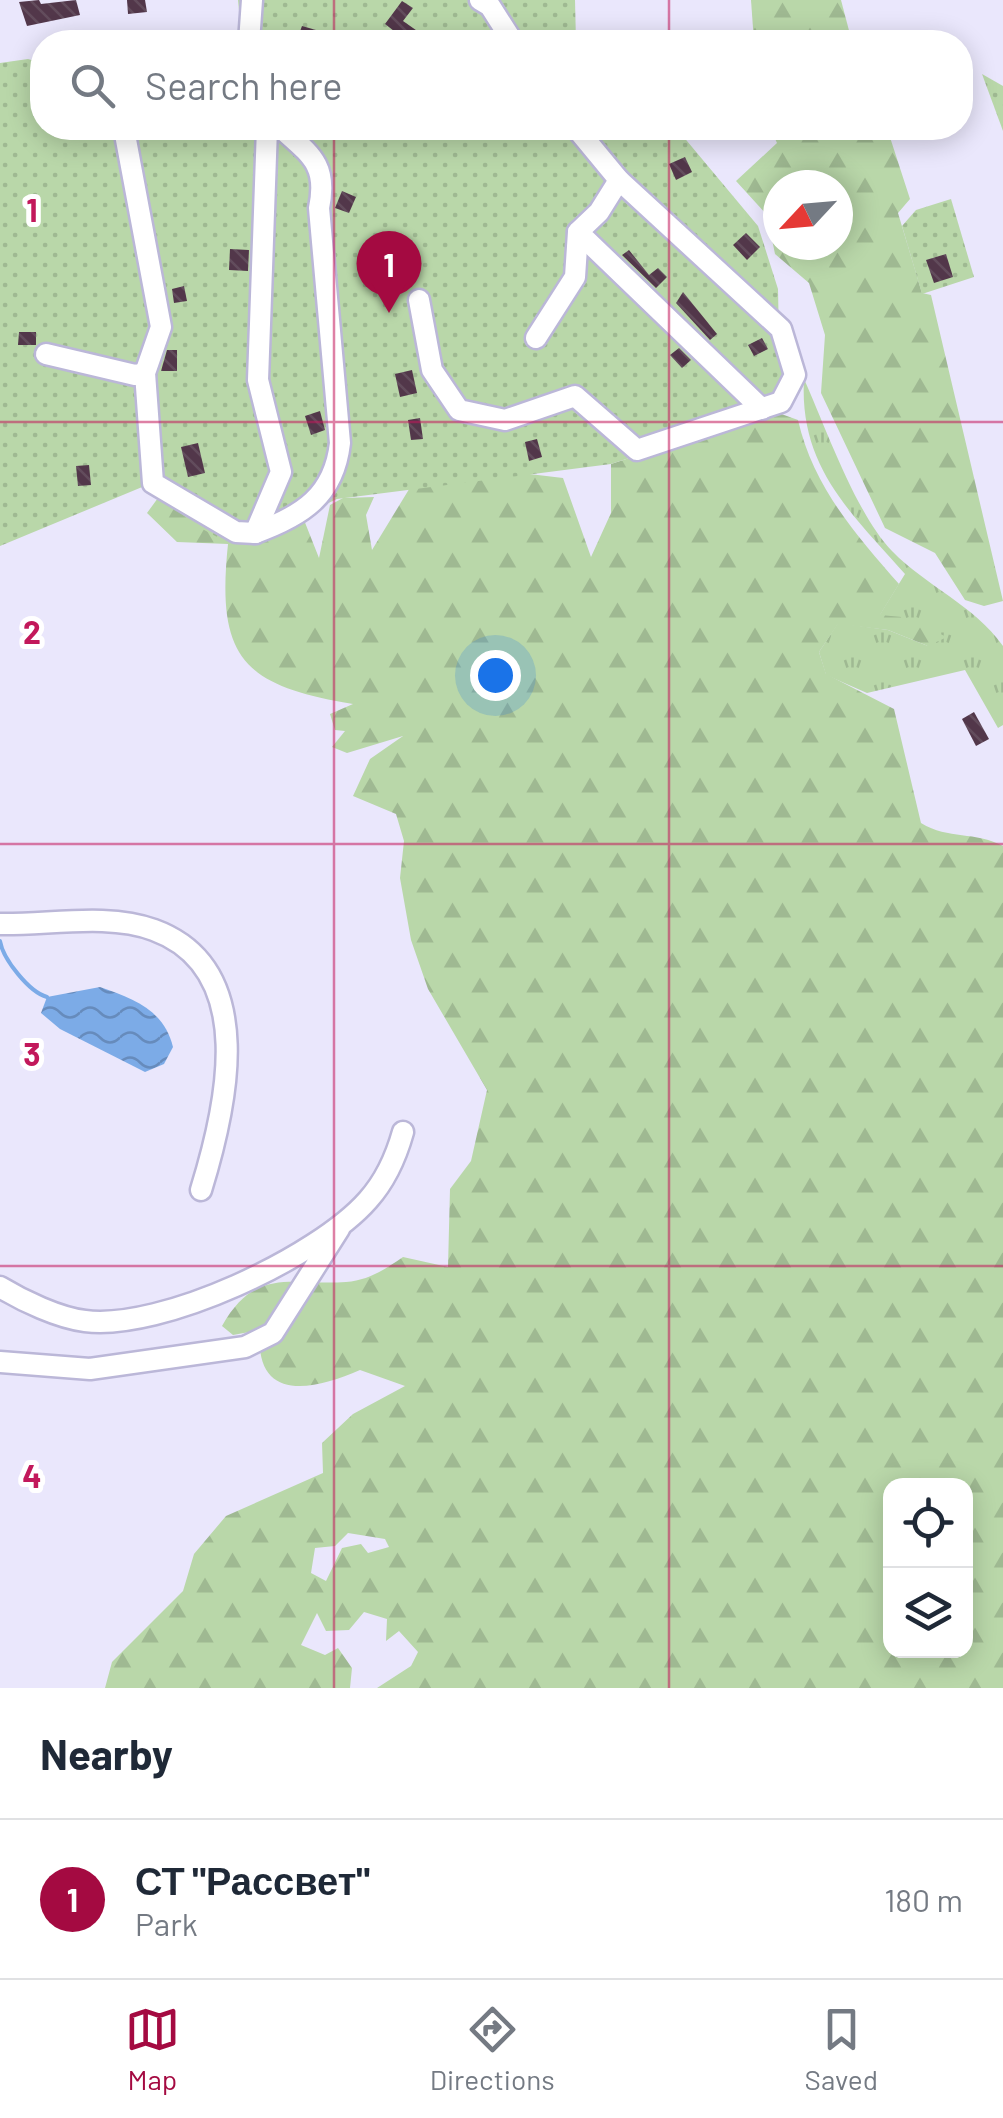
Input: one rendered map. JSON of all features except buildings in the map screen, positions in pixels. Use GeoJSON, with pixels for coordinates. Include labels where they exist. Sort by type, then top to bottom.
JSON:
{"type":"FeatureCollection","features":[{"type":"Feature","properties":{"kind":"street"},"geometry":{"type":"LineString","coordinates":[[250,30],[252,0]]}},
{"type":"Feature","properties":{"kind":"street"},"geometry":{"type":"LineString","coordinates":[[480,0],[490,6],[505,30]]}},
{"type":"Feature","properties":{"kind":"street"},"geometry":{"type":"LineString","coordinates":[[126,140],[161,327],[145,372],[154,483],[236,532],[255,532],[296,518],[337,470],[340,443],[319,208],[324,182],[312,156],[294,140]]}},
{"type":"Feature","properties":{"kind":"street"},"geometry":{"type":"LineString","coordinates":[[255,532],[282,472],[258,380],[267,140]]}},
{"type":"Feature","properties":{"kind":"street"},"geometry":{"type":"LineString","coordinates":[[419,300],[432,370],[458,410],[505,420],[576,396],[637,450],[771,405],[795,376],[781,329],[619,180],[586,140]]}},
{"type":"Feature","properties":{"kind":"street"},"geometry":{"type":"LineString","coordinates":[[536,338],[575,277],[578,232],[599,212],[619,180]]}},
{"type":"Feature","properties":{"kind":"street"},"geometry":{"type":"LineString","coordinates":[[578,232],[771,405]]}},
{"type":"Feature","properties":{"kind":"street"},"geometry":{"type":"LineString","coordinates":[[46,354],[136,375],[145,372]]}},
{"type":"Feature","properties":{"kind":"street"},"geometry":{"type":"LineString","coordinates":[[0,924],[98,922],[152,929],[186,946],[211,974],[226,1024],[227,1069],[222,1124],[202,1190]]}},
{"type":"Feature","properties":{"kind":"street"},"geometry":{"type":"LineString","coordinates":[[0,1362],[90,1369],[245,1348],[273,1333],[340,1227],[370,1198],[396,1158],[403,1132]]}},
{"type":"Feature","properties":{"kind":"street"},"geometry":{"type":"LineString","coordinates":[[0,1287],[84,1321],[150,1318],[200,1302],[340,1227]]}},
{"type":"Feature","properties":{"kind":"green space"},"geometry":{"type":"Polygon","coordinates":[[[238,0],[575,0],[576,30],[241,30],[238,0]]]}},
{"type":"Feature","properties":{"kind":"green space"},"geometry":{"type":"Polygon","coordinates":[[[751,0],[841,0],[849,30],[753,30],[751,0]]]}},
{"type":"Feature","properties":{"kind":"green space"},"geometry":{"type":"Polygon","coordinates":[[[30,60],[30,140],[686,140],[758,226],[763,260],[769,260],[778,289],[779,338],[788,385],[773,411],[611,464],[337,499],[257,536],[219,538],[195,525],[147,485],[0,546],[0,63],[30,60]]]}},
{"type":"Feature","properties":{"kind":"green space"},"geometry":{"type":"Polygon","coordinates":[[[982,74],[1003,86],[1003,131],[982,74]]]}},
{"type":"Feature","properties":{"kind":"green space"},"geometry":{"type":"Polygon","coordinates":[[[776,140],[891,140],[910,199],[898,213],[922,293],[931,295],[1003,601],[984,606],[965,600],[935,553],[885,528],[821,393],[825,335],[809,283],[782,260],[853,260],[853,170],[763,170],[763,211],[736,181],[777,143],[776,140]]]}},
{"type":"Feature","properties":{"kind":"green space"},"geometry":{"type":"Polygon","coordinates":[[[951,199],[974,277],[922,294],[902,226],[916,210],[951,199]]]}},
{"type":"Feature","properties":{"kind":"green space"},"geometry":{"type":"Polygon","coordinates":[[[804,379],[843,470],[879,535],[905,563],[978,619],[1003,646],[1003,725],[998,728],[965,670],[867,693],[826,675],[819,652],[838,623],[888,630],[928,646],[879,616],[905,574],[832,487],[810,438],[804,379]]]}},
{"type":"Feature","properties":{"kind":"green space"},"geometry":{"type":"Polygon","coordinates":[[[773,411],[798,420],[825,488],[852,528],[899,584],[880,615],[902,617],[947,637],[928,646],[888,630],[838,624],[819,652],[826,674],[894,709],[921,823],[1003,846],[1003,1688],[377,1688],[411,1666],[418,1652],[399,1631],[386,1641],[387,1619],[364,1612],[349,1630],[326,1631],[317,1613],[301,1645],[325,1655],[338,1648],[352,1668],[350,1688],[105,1688],[112,1662],[183,1591],[194,1554],[226,1516],[323,1473],[322,1443],[353,1414],[405,1386],[360,1370],[323,1383],[290,1385],[276,1380],[266,1370],[260,1330],[233,1335],[222,1326],[248,1294],[276,1283],[354,1281],[376,1274],[403,1257],[448,1267],[450,1189],[471,1161],[487,1090],[428,989],[411,940],[400,878],[404,841],[396,814],[353,796],[370,759],[403,736],[347,753],[332,747],[345,731],[335,730],[330,714],[353,704],[316,697],[262,676],[245,660],[233,640],[225,583],[228,544],[177,542],[147,513],[166,487],[215,522],[249,536],[285,532],[304,520],[319,558],[330,505],[343,498],[374,497],[366,515],[372,550],[411,486],[521,473],[563,478],[591,557],[611,513],[611,464],[773,411]],[[348,1533],[335,1546],[315,1548],[311,1573],[326,1581],[342,1548],[361,1544],[368,1553],[389,1547],[385,1539],[348,1533]]]}},
{"type":"Feature","properties":{"kind":"water"},"geometry":{"type":"Polygon","coordinates":[[[100,987],[136,1002],[163,1024],[173,1047],[164,1064],[145,1072],[60,1029],[41,1013],[47,997],[100,987]]]}},
{"type":"Feature","properties":{"kind":"waterway"},"geometry":{"type":"LineString","coordinates":[[0,941],[18,974],[32,989],[47,997]]}},
{"type":"Feature","properties":{"kind":"place","name":"СТ \"Рассвет\""},"geometry":{"type":"Point","coordinates":[389,313]}}]}
